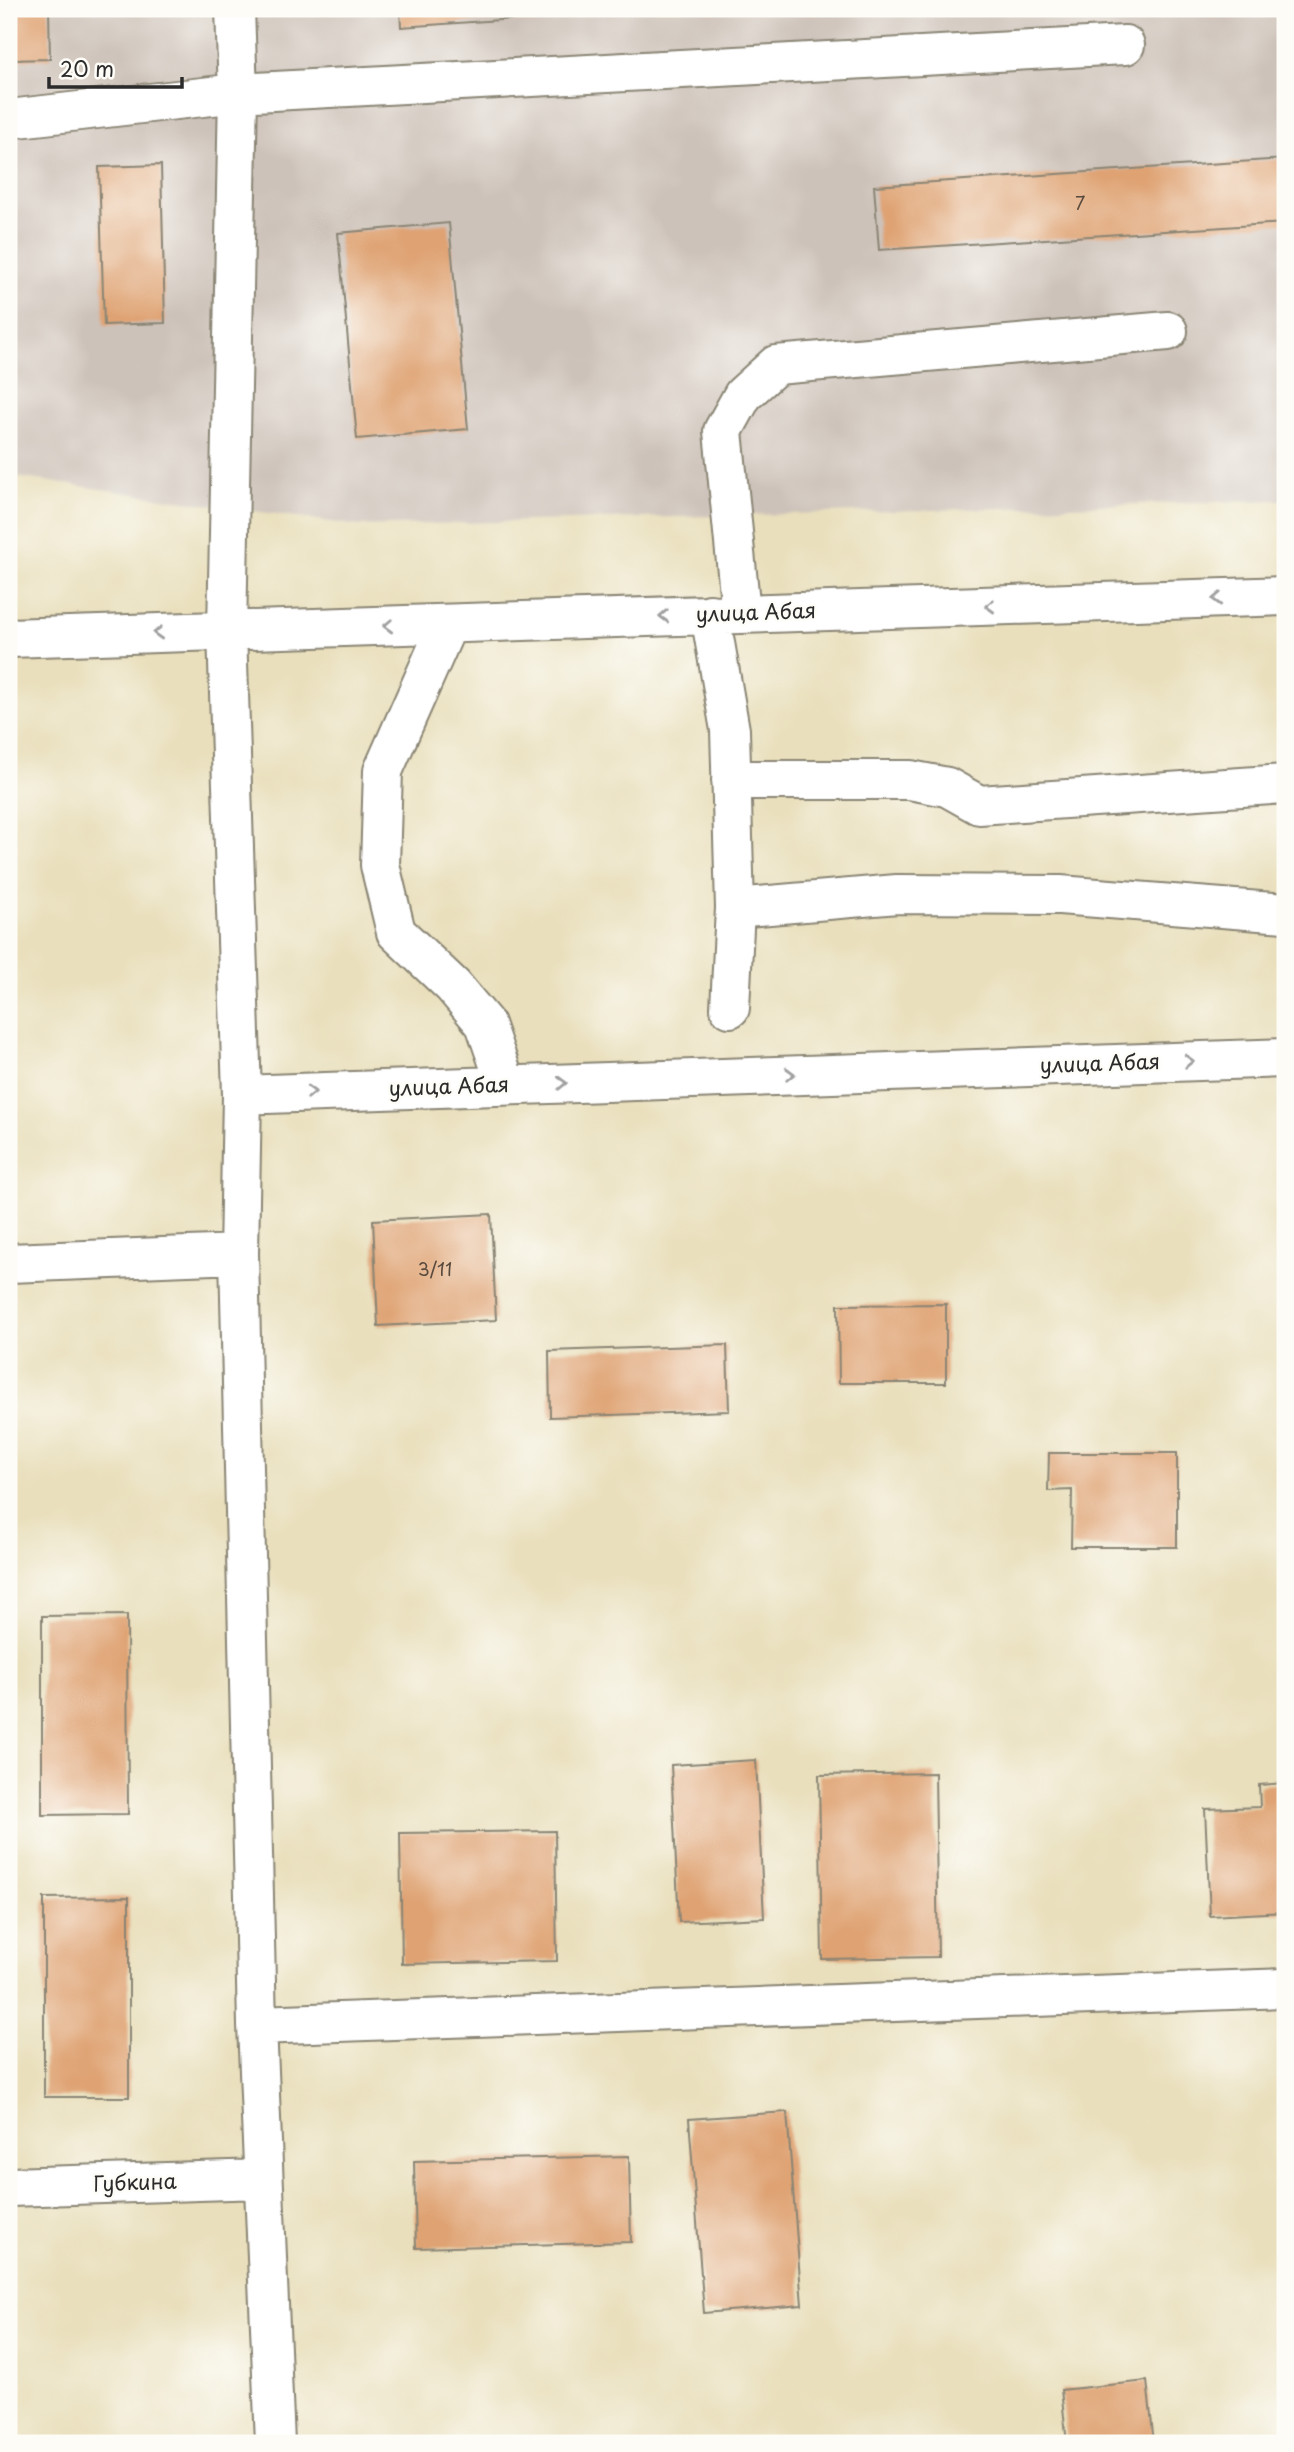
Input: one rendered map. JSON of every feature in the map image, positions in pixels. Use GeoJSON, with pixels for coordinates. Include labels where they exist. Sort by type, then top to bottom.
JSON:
{"type":"FeatureCollection","features":[{"type":"Feature","properties":{"kind":"street"},"geometry":{"type":"LineString","coordinates":[[235,9],[238,93],[227,631],[242,1095],[239,1254],[257,2025],[275,2443]]}},
{"type":"Feature","properties":{"kind":"street"},"geometry":{"type":"LineString","coordinates":[[9,120],[238,93],[1125,45]]}},
{"type":"Feature","properties":{"kind":"street"},"geometry":{"type":"LineString","coordinates":[[730,1008],[735,908],[723,431],[743,395],[776,365],[1168,331]]}},
{"type":"Feature","properties":{"kind":"street","name":"улица Абая"},"geometry":{"type":"LineString","coordinates":[[9,638],[1285,596]]}},
{"type":"Feature","properties":{"kind":"street"},"geometry":{"type":"LineString","coordinates":[[448,624],[383,771],[380,865],[396,932],[453,986],[485,1024],[506,1085]]}},
{"type":"Feature","properties":{"kind":"street"},"geometry":{"type":"LineString","coordinates":[[731,780],[910,780],[947,787],[979,805],[1285,784]]}},
{"type":"Feature","properties":{"kind":"street"},"geometry":{"type":"LineString","coordinates":[[735,908],[897,894],[1046,895],[1285,913]]}},
{"type":"Feature","properties":{"kind":"street","name":"улица Абая"},"geometry":{"type":"LineString","coordinates":[[242,1095],[1285,1058]]}},
{"type":"Feature","properties":{"kind":"street"},"geometry":{"type":"LineString","coordinates":[[9,1263],[239,1254]]}},
{"type":"Feature","properties":{"kind":"street"},"geometry":{"type":"LineString","coordinates":[[257,2025],[1285,1988]]}},
{"type":"Feature","properties":{"kind":"street","name":"Губкина"},"geometry":{"type":"LineString","coordinates":[[9,2187],[262,2179]]}},
{"type":"Feature","properties":{"kind":"shaded area"},"geometry":{"type":"Polygon","coordinates":[[[9,9],[1285,9],[1285,500],[359,526],[9,476],[9,9]]]}},
{"type":"Feature","properties":{"kind":"building"},"geometry":{"type":"Polygon","coordinates":[[[9,9],[49,9],[50,59],[9,60],[9,9]]]}},
{"type":"Feature","properties":{"kind":"building"},"geometry":{"type":"Polygon","coordinates":[[[400,9],[611,9],[612,12],[401,27],[400,9]]]}},
{"type":"Feature","properties":{"kind":"building"},"geometry":{"type":"Polygon","coordinates":[[[1285,159],[1285,223],[879,250],[874,186],[1285,159]]]}},
{"type":"Feature","properties":{"kind":"building"},"geometry":{"type":"Polygon","coordinates":[[[161,165],[165,323],[104,325],[99,167],[161,165]]]}},
{"type":"Feature","properties":{"kind":"building"},"geometry":{"type":"Polygon","coordinates":[[[449,223],[468,429],[357,439],[338,233],[449,223]]]}},
{"type":"Feature","properties":{"kind":"building"},"geometry":{"type":"Polygon","coordinates":[[[491,1214],[496,1320],[378,1326],[373,1220],[491,1214]]]}},
{"type":"Feature","properties":{"kind":"building"},"geometry":{"type":"Polygon","coordinates":[[[946,1304],[946,1383],[839,1383],[838,1305],[946,1304]]]}},
{"type":"Feature","properties":{"kind":"building"},"geometry":{"type":"Polygon","coordinates":[[[727,1345],[729,1411],[550,1417],[549,1351],[727,1345]]]}},
{"type":"Feature","properties":{"kind":"building"},"geometry":{"type":"Polygon","coordinates":[[[1049,1453],[1177,1453],[1177,1547],[1071,1547],[1072,1490],[1048,1491],[1049,1453]]]}},
{"type":"Feature","properties":{"kind":"building"},"geometry":{"type":"Polygon","coordinates":[[[127,1615],[128,1814],[42,1815],[42,1616],[127,1615]]]}},
{"type":"Feature","properties":{"kind":"building"},"geometry":{"type":"Polygon","coordinates":[[[756,1760],[764,1918],[679,1922],[671,1765],[756,1760]]]}},
{"type":"Feature","properties":{"kind":"building"},"geometry":{"type":"Polygon","coordinates":[[[935,1773],[938,1957],[822,1959],[819,1775],[935,1773]]]}},
{"type":"Feature","properties":{"kind":"building"},"geometry":{"type":"Polygon","coordinates":[[[1285,1783],[1285,1912],[1210,1916],[1205,1809],[1260,1807],[1259,1785],[1285,1783]]]}},
{"type":"Feature","properties":{"kind":"building"},"geometry":{"type":"Polygon","coordinates":[[[555,1831],[557,1961],[402,1964],[400,1833],[555,1831]]]}},
{"type":"Feature","properties":{"kind":"building"},"geometry":{"type":"Polygon","coordinates":[[[129,1897],[129,2097],[44,2097],[44,1898],[129,1897]]]}},
{"type":"Feature","properties":{"kind":"building"},"geometry":{"type":"Polygon","coordinates":[[[1285,2098],[1285,2158],[1282,2158],[1285,2098]]]}},
{"type":"Feature","properties":{"kind":"building"},"geometry":{"type":"Polygon","coordinates":[[[787,2112],[802,2305],[704,2313],[689,2119],[787,2112]]]}},
{"type":"Feature","properties":{"kind":"building"},"geometry":{"type":"Polygon","coordinates":[[[629,2156],[631,2242],[416,2248],[414,2161],[629,2156]]]}},
{"type":"Feature","properties":{"kind":"building"},"geometry":{"type":"Polygon","coordinates":[[[1147,2381],[1154,2443],[1067,2443],[1061,2390],[1147,2381]]]}}]}
